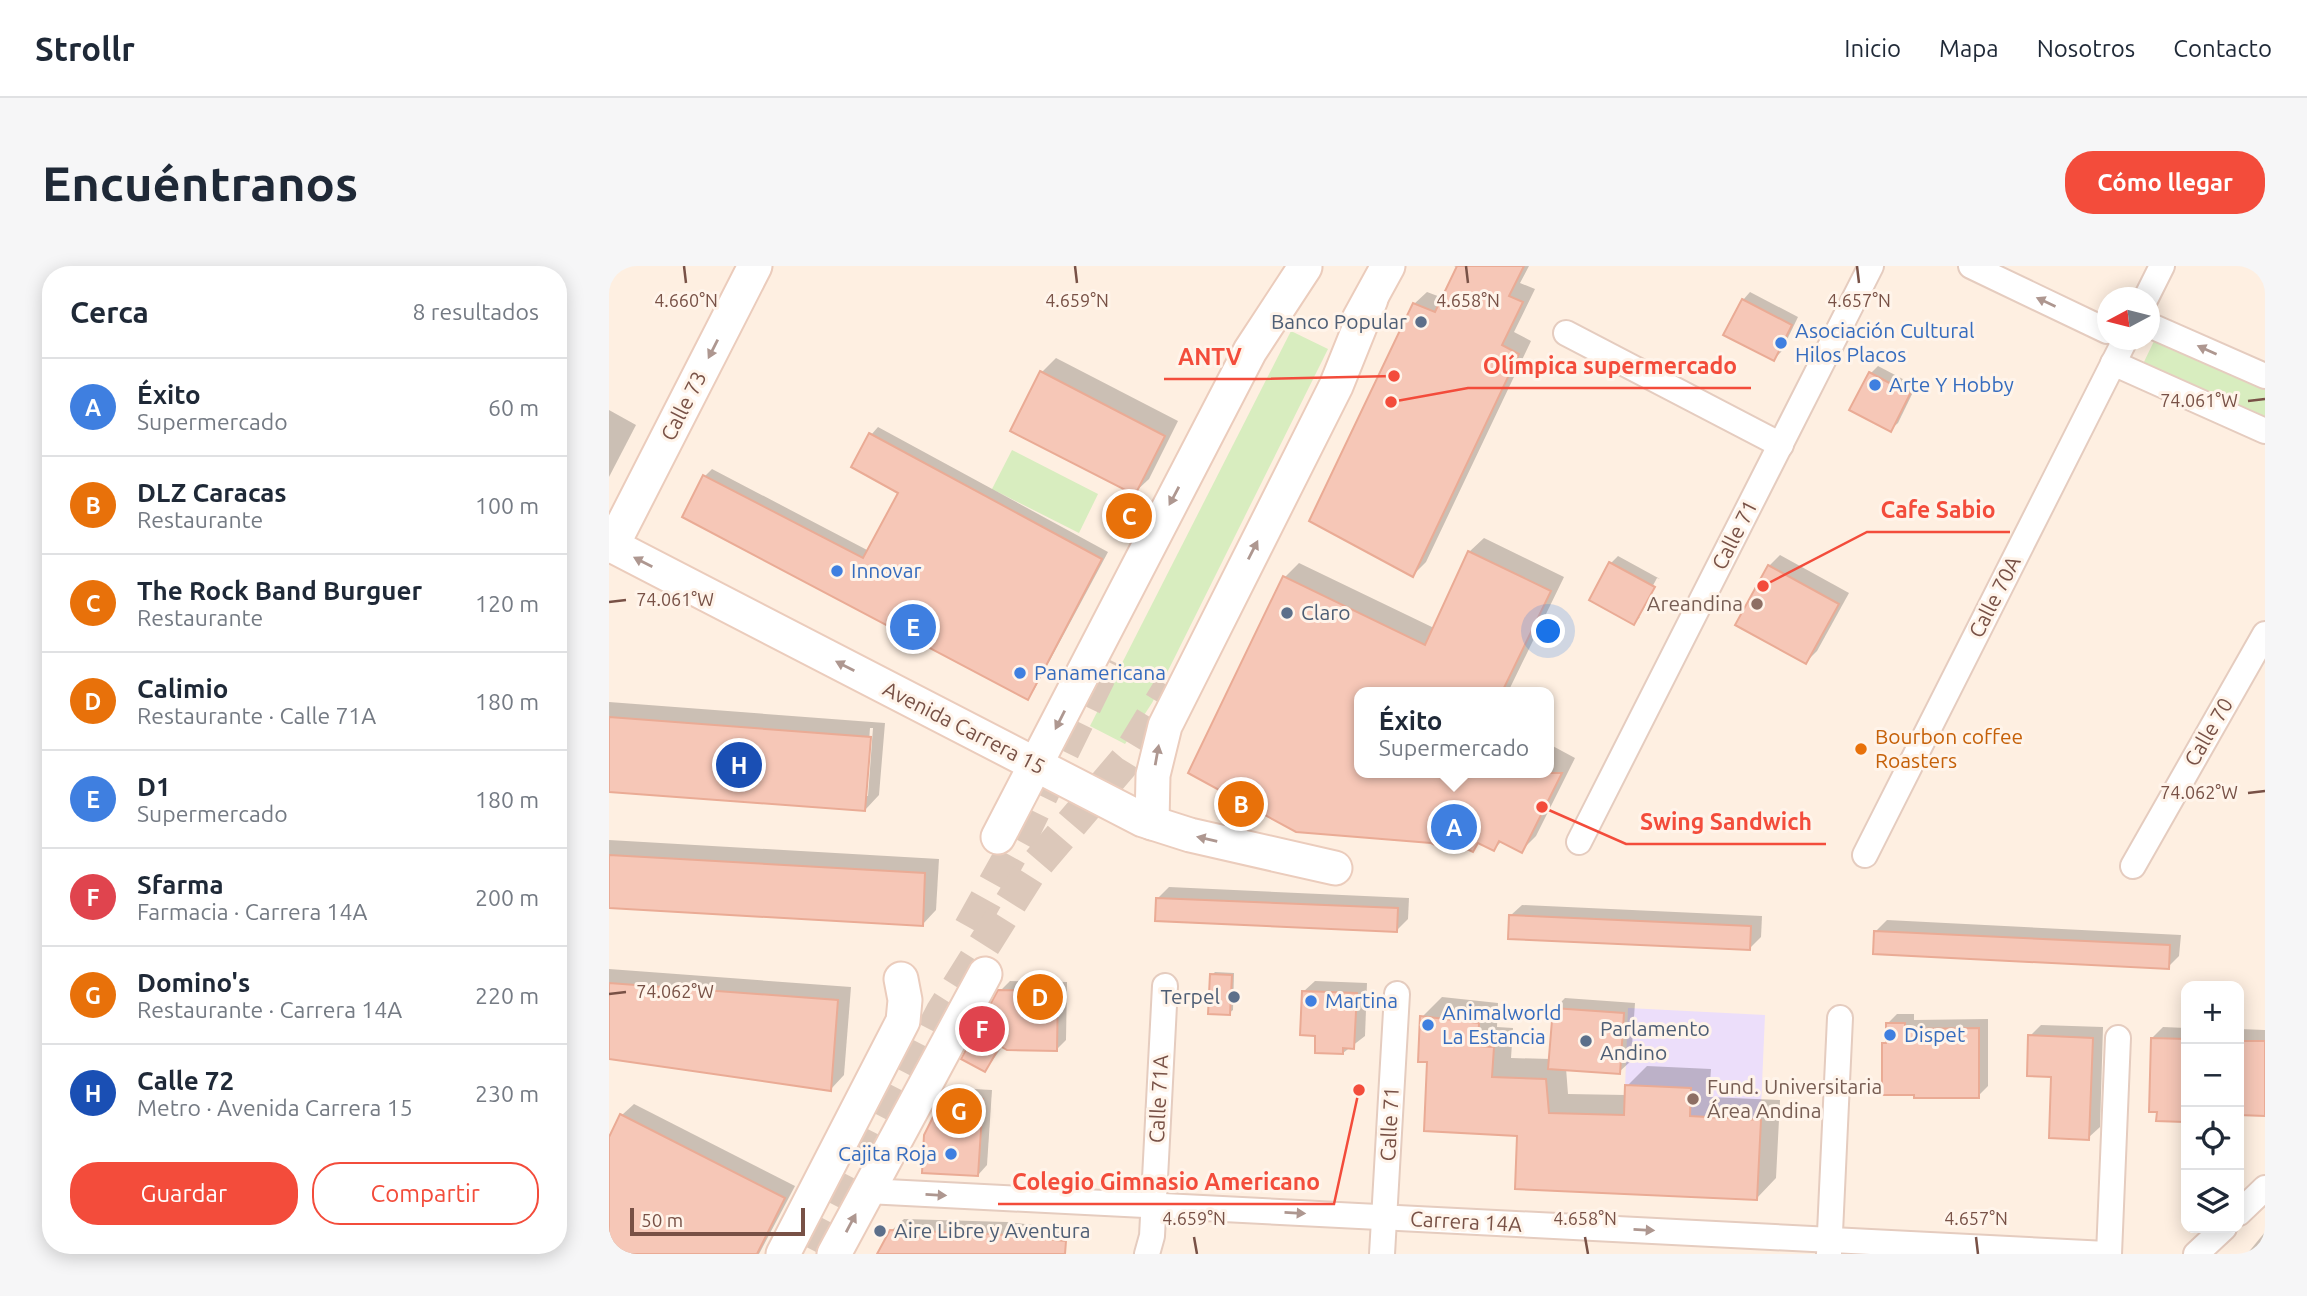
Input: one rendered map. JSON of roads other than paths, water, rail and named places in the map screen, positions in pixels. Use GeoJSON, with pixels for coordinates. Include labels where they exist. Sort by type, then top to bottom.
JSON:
{"type":"FeatureCollection","features":[{"type":"Feature","properties":{"kind":"main road","name":"Calle 73"},"geometry":{"type":"LineString","coordinates":[[610,545],[755,266]]}},
{"type":"Feature","properties":{"kind":"main road"},"geometry":{"type":"LineString","coordinates":[[1203,472],[1305,266]]}},
{"type":"Feature","properties":{"kind":"main road"},"geometry":{"type":"LineString","coordinates":[[997,837],[1250,351],[1305,266]]}},
{"type":"Feature","properties":{"kind":"main road"},"geometry":{"type":"LineString","coordinates":[[1265,496],[1320,387],[1388,266]]}},
{"type":"Feature","properties":{"kind":"main road"},"geometry":{"type":"LineString","coordinates":[[1152,823],[1153,775],[1165,726],[1336,386],[1371,299]]}},
{"type":"Feature","properties":{"kind":"main road","name":"Avenida Carrera 15"},"geometry":{"type":"LineString","coordinates":[[610,545],[1152,823],[1190,835],[1335,868]]}},
{"type":"Feature","properties":{"kind":"main road"},"geometry":{"type":"LineString","coordinates":[[808,1252],[867,1191],[985,974]]}},
{"type":"Feature","properties":{"kind":"main road"},"geometry":{"type":"LineString","coordinates":[[808,1252],[902,1021],[905,1000],[901,979]]}},
{"type":"Feature","properties":{"kind":"street","name":"Calle 71"},"geometry":{"type":"LineString","coordinates":[[1579,842],[1871,266]]}},
{"type":"Feature","properties":{"kind":"street"},"geometry":{"type":"LineString","coordinates":[[1971,266],[2097,326]]}},
{"type":"Feature","properties":{"kind":"street"},"geometry":{"type":"LineString","coordinates":[[2152,287],[2162,266]]}},
{"type":"Feature","properties":{"kind":"street"},"geometry":{"type":"LineString","coordinates":[[2160,329],[2265,376]]}},
{"type":"Feature","properties":{"kind":"street"},"geometry":{"type":"LineString","coordinates":[[1566,334],[1781,445]]}},
{"type":"Feature","properties":{"kind":"street","name":"Calle 70A"},"geometry":{"type":"LineString","coordinates":[[1865,855],[2120,350]]}},
{"type":"Feature","properties":{"kind":"street"},"geometry":{"type":"LineString","coordinates":[[2113,363],[2265,431]]}},
{"type":"Feature","properties":{"kind":"street","name":"Calle 70"},"geometry":{"type":"LineString","coordinates":[[2133,866],[2265,634]]}},
{"type":"Feature","properties":{"kind":"street","name":"Calle 71A"},"geometry":{"type":"LineString","coordinates":[[1147,1254],[1153,1206],[1165,986]]}},
{"type":"Feature","properties":{"kind":"street","name":"Calle 71"},"geometry":{"type":"LineString","coordinates":[[1383,1254],[1397,994]]}},
{"type":"Feature","properties":{"kind":"street"},"geometry":{"type":"LineString","coordinates":[[1830,1247],[1840,1018]]}},
{"type":"Feature","properties":{"kind":"street"},"geometry":{"type":"LineString","coordinates":[[2108,1254],[2119,1038]]}},
{"type":"Feature","properties":{"kind":"street"},"geometry":{"type":"LineString","coordinates":[[2244,1208],[2265,1188]]}},
{"type":"Feature","properties":{"kind":"street","name":"Carrera 14A"},"geometry":{"type":"LineString","coordinates":[[867,1191],[1385,1217],[1830,1247],[2108,1254]]}},
{"type":"Feature","properties":{"kind":"street"},"geometry":{"type":"LineString","coordinates":[[2196,1254],[2219,1233]]}},
{"type":"Feature","properties":{"kind":"tunnel"},"geometry":{"type":"LineString","coordinates":[[970,928],[1025,829],[1108,659]]}},
{"type":"Feature","properties":{"kind":"tunnel"},"geometry":{"type":"LineString","coordinates":[[818,1253],[942,1012],[1030,872],[1125,761],[1170,687]]}},
{"type":"Feature","properties":{"kind":"place","name":"Banco Popular"},"geometry":{"type":"Point","coordinates":[1421,322]}},
{"type":"Feature","properties":{"kind":"place","name":"Asociación Cultural Hilos Placos"},"geometry":{"type":"Point","coordinates":[1781,343]}},
{"type":"Feature","properties":{"kind":"place","name":"ANTV"},"geometry":{"type":"Point","coordinates":[1394,376]}},
{"type":"Feature","properties":{"kind":"place","name":"Arte Y Hobby"},"geometry":{"type":"Point","coordinates":[1875,385]}},
{"type":"Feature","properties":{"kind":"place","name":"Olímpica supermercado"},"geometry":{"type":"Point","coordinates":[1391,402]}},
{"type":"Feature","properties":{"kind":"place","name":"The Rock Band Burguer"},"geometry":{"type":"Point","coordinates":[1129,516]}},
{"type":"Feature","properties":{"kind":"place","name":"Innovar"},"geometry":{"type":"Point","coordinates":[837,571]}},
{"type":"Feature","properties":{"kind":"place","name":"Cafe Sabio"},"geometry":{"type":"Point","coordinates":[1763,586]}},
{"type":"Feature","properties":{"kind":"place","name":"Areandina"},"geometry":{"type":"Point","coordinates":[1757,604]}},
{"type":"Feature","properties":{"kind":"place","name":"Claro"},"geometry":{"type":"Point","coordinates":[1287,613]}},
{"type":"Feature","properties":{"kind":"place","name":"D1"},"geometry":{"type":"Point","coordinates":[913,627]}},
{"type":"Feature","properties":{"kind":"place","name":"Panamericana"},"geometry":{"type":"Point","coordinates":[1020,673]}},
{"type":"Feature","properties":{"kind":"place","name":"Bourbon coffee Roasters"},"geometry":{"type":"Point","coordinates":[1861,749]}},
{"type":"Feature","properties":{"kind":"place","name":"Calle 72"},"geometry":{"type":"Point","coordinates":[739,765]}},
{"type":"Feature","properties":{"kind":"place","name":"DLZ Caracas"},"geometry":{"type":"Point","coordinates":[1241,804]}},
{"type":"Feature","properties":{"kind":"place","name":"Swing Sandwich"},"geometry":{"type":"Point","coordinates":[1542,807]}},
{"type":"Feature","properties":{"kind":"place","name":"Éxito"},"geometry":{"type":"Point","coordinates":[1454,827]}},
{"type":"Feature","properties":{"kind":"place","name":"Calimio"},"geometry":{"type":"Point","coordinates":[1040,997]}},
{"type":"Feature","properties":{"kind":"place","name":"Terpel"},"geometry":{"type":"Point","coordinates":[1234,997]}},
{"type":"Feature","properties":{"kind":"place","name":"Martina"},"geometry":{"type":"Point","coordinates":[1311,1001]}},
{"type":"Feature","properties":{"kind":"place","name":"Animalworld La Estancia"},"geometry":{"type":"Point","coordinates":[1428,1025]}},
{"type":"Feature","properties":{"kind":"place","name":"Sfarma"},"geometry":{"type":"Point","coordinates":[982,1029]}},
{"type":"Feature","properties":{"kind":"place","name":"Dispet"},"geometry":{"type":"Point","coordinates":[1890,1035]}},
{"type":"Feature","properties":{"kind":"place","name":"Parlamento Andino"},"geometry":{"type":"Point","coordinates":[1586,1041]}},
{"type":"Feature","properties":{"kind":"place","name":"Colegio Gimnasio Americano"},"geometry":{"type":"Point","coordinates":[1359,1090]}},
{"type":"Feature","properties":{"kind":"place","name":"Fund. Universitaria Área Andina"},"geometry":{"type":"Point","coordinates":[1693,1099]}},
{"type":"Feature","properties":{"kind":"place","name":"Domino's"},"geometry":{"type":"Point","coordinates":[959,1111]}},
{"type":"Feature","properties":{"kind":"place","name":"Cajita Roja"},"geometry":{"type":"Point","coordinates":[951,1154]}},
{"type":"Feature","properties":{"kind":"place","name":"Aire Libre y Aventura"},"geometry":{"type":"Point","coordinates":[880,1231]}}]}
